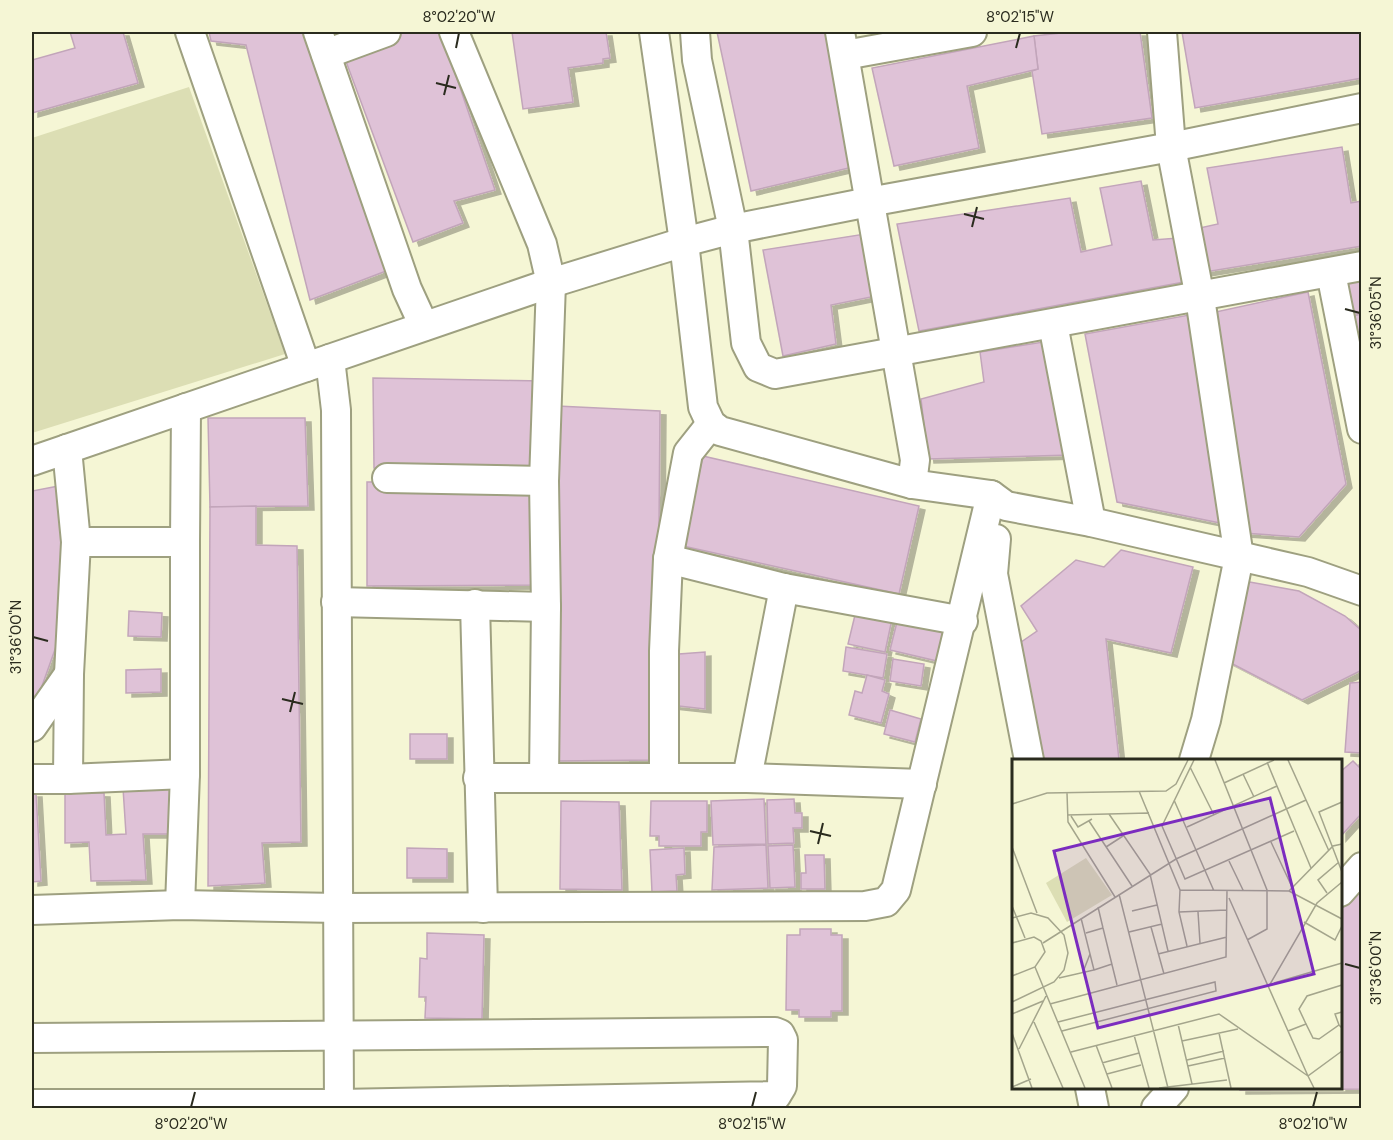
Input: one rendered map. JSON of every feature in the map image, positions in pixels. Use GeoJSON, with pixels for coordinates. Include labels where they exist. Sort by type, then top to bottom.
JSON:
{"type":"FeatureCollection","features":[{"type":"Feature","properties":{"kind":"street"},"geometry":{"type":"LineString","coordinates":[[190,32],[336,410],[339,1106]]}},
{"type":"Feature","properties":{"kind":"street"},"geometry":{"type":"LineString","coordinates":[[386,32],[322,43],[407,289],[424,326]]}},
{"type":"Feature","properties":{"kind":"street"},"geometry":{"type":"LineString","coordinates":[[454,32],[542,244],[551,283],[544,481],[546,607],[544,778]]}},
{"type":"Feature","properties":{"kind":"street"},"geometry":{"type":"LineString","coordinates":[[654,32],[684,242],[703,407],[711,424],[720,431],[746,440],[912,484],[998,501],[1308,572],[1362,591]]}},
{"type":"Feature","properties":{"kind":"street"},"geometry":{"type":"LineString","coordinates":[[695,32],[697,60],[733,229],[746,343],[758,367],[775,374],[1200,298],[1362,266]]}},
{"type":"Feature","properties":{"kind":"street"},"geometry":{"type":"LineString","coordinates":[[912,484],[915,460],[894,351],[843,43],[972,32]]}},
{"type":"Feature","properties":{"kind":"street"},"geometry":{"type":"LineString","coordinates":[[1162,32],[1171,147],[1200,298],[1239,557],[1206,720],[1194,759]]}},
{"type":"Feature","properties":{"kind":"street"},"geometry":{"type":"LineString","coordinates":[[32,461],[551,283],[684,242],[733,229],[869,202],[1171,147],[1362,108]]}},
{"type":"Feature","properties":{"kind":"street"},"geometry":{"type":"LineString","coordinates":[[1331,273],[1362,429]]}},
{"type":"Feature","properties":{"kind":"street"},"geometry":{"type":"LineString","coordinates":[[1053,324],[1092,522]]}},
{"type":"Feature","properties":{"kind":"street"},"geometry":{"type":"LineString","coordinates":[[180,905],[185,774],[186,408]]}},
{"type":"Feature","properties":{"kind":"street"},"geometry":{"type":"LineString","coordinates":[[664,778],[664,651],[668,559],[688,453],[711,424]]}},
{"type":"Feature","properties":{"kind":"street"},"geometry":{"type":"LineString","coordinates":[[67,449],[76,542],[69,674],[68,779]]}},
{"type":"Feature","properties":{"kind":"street"},"geometry":{"type":"LineString","coordinates":[[387,478],[544,481]]}},
{"type":"Feature","properties":{"kind":"street"},"geometry":{"type":"LineString","coordinates":[[32,909],[180,905],[339,909],[865,906],[886,902],[896,890],[963,621],[998,501]]}},
{"type":"Feature","properties":{"kind":"street"},"geometry":{"type":"LineString","coordinates":[[998,501],[999,526],[993,574],[1029,759]]}},
{"type":"Feature","properties":{"kind":"street"},"geometry":{"type":"LineString","coordinates":[[76,542],[185,542]]}},
{"type":"Feature","properties":{"kind":"street"},"geometry":{"type":"LineString","coordinates":[[668,559],[784,588],[963,621]]}},
{"type":"Feature","properties":{"kind":"street"},"geometry":{"type":"LineString","coordinates":[[747,778],[784,588]]}},
{"type":"Feature","properties":{"kind":"street"},"geometry":{"type":"LineString","coordinates":[[336,602],[546,607]]}},
{"type":"Feature","properties":{"kind":"street"},"geometry":{"type":"LineString","coordinates":[[475,604],[483,908]]}},
{"type":"Feature","properties":{"kind":"street"},"geometry":{"type":"LineString","coordinates":[[32,727],[69,674]]}},
{"type":"Feature","properties":{"kind":"street"},"geometry":{"type":"LineString","coordinates":[[32,779],[185,774]]}},
{"type":"Feature","properties":{"kind":"street"},"geometry":{"type":"LineString","coordinates":[[478,778],[747,778],[922,784]]}},
{"type":"Feature","properties":{"kind":"street"},"geometry":{"type":"LineString","coordinates":[[1342,891],[1362,867]]}},
{"type":"Feature","properties":{"kind":"street"},"geometry":{"type":"LineString","coordinates":[[32,1038],[775,1032],[780,1034],[783,1040],[783,1086],[776,1096],[339,1106],[32,1104]]}},
{"type":"Feature","properties":{"kind":"street"},"geometry":{"type":"LineString","coordinates":[[1090,1089],[1094,1108]]}},
{"type":"Feature","properties":{"kind":"street"},"geometry":{"type":"LineString","coordinates":[[1156,1108],[1173,1089]]}},
{"type":"Feature","properties":{"kind":"green space"},"geometry":{"type":"Polygon","coordinates":[[[189,87],[285,354],[32,433],[32,138],[189,87]]]}},
{"type":"Feature","properties":{"kind":"building"},"geometry":{"type":"Polygon","coordinates":[[[70,32],[123,32],[138,83],[32,113],[32,60],[75,48],[70,32]]]}},
{"type":"Feature","properties":{"kind":"building"},"geometry":{"type":"Polygon","coordinates":[[[209,32],[308,32],[394,268],[310,300],[246,45],[211,41],[209,32]]]}},
{"type":"Feature","properties":{"kind":"building"},"geometry":{"type":"Polygon","coordinates":[[[386,32],[441,32],[495,190],[454,201],[463,223],[413,242],[341,48],[386,32]]]}},
{"type":"Feature","properties":{"kind":"building"},"geometry":{"type":"Polygon","coordinates":[[[512,32],[606,32],[610,58],[603,59],[603,63],[568,68],[573,102],[523,109],[512,32]]]}},
{"type":"Feature","properties":{"kind":"building"},"geometry":{"type":"Polygon","coordinates":[[[717,32],[829,32],[853,167],[751,191],[717,32]]]}},
{"type":"Feature","properties":{"kind":"building"},"geometry":{"type":"Polygon","coordinates":[[[1070,32],[1140,32],[1152,118],[1042,134],[1032,71],[1038,69],[1034,36],[1070,32]]]}},
{"type":"Feature","properties":{"kind":"building"},"geometry":{"type":"Polygon","coordinates":[[[1182,32],[1362,32],[1362,78],[1195,108],[1182,32]]]}},
{"type":"Feature","properties":{"kind":"building"},"geometry":{"type":"Polygon","coordinates":[[[1034,36],[1038,69],[967,86],[979,148],[894,166],[872,68],[1034,36]]]}},
{"type":"Feature","properties":{"kind":"building"},"geometry":{"type":"Polygon","coordinates":[[[1342,147],[1351,203],[1362,201],[1362,246],[1205,272],[1195,229],[1218,224],[1207,168],[1342,147]]]}},
{"type":"Feature","properties":{"kind":"building"},"geometry":{"type":"Polygon","coordinates":[[[1141,181],[1153,240],[1178,238],[1184,282],[919,331],[897,224],[1070,198],[1081,252],[1112,245],[1100,188],[1141,181]]]}},
{"type":"Feature","properties":{"kind":"building"},"geometry":{"type":"Polygon","coordinates":[[[865,234],[876,296],[831,305],[836,344],[783,356],[763,250],[865,234]]]}},
{"type":"Feature","properties":{"kind":"building"},"geometry":{"type":"Polygon","coordinates":[[[1362,279],[1362,312],[1347,315],[1342,283],[1362,279]]]}},
{"type":"Feature","properties":{"kind":"building"},"geometry":{"type":"Polygon","coordinates":[[[1308,292],[1346,484],[1299,537],[1243,533],[1211,313],[1308,292]]]}},
{"type":"Feature","properties":{"kind":"building"},"geometry":{"type":"Polygon","coordinates":[[[1362,314],[1362,345],[1360,345],[1352,316],[1362,314]]]}},
{"type":"Feature","properties":{"kind":"building"},"geometry":{"type":"Polygon","coordinates":[[[1189,315],[1225,524],[1117,502],[1085,334],[1189,315]]]}},
{"type":"Feature","properties":{"kind":"building"},"geometry":{"type":"Polygon","coordinates":[[[1043,342],[1071,455],[928,459],[921,399],[984,382],[980,352],[1043,342]]]}},
{"type":"Feature","properties":{"kind":"building"},"geometry":{"type":"Polygon","coordinates":[[[373,378],[543,381],[545,469],[374,468],[373,378]]]}},
{"type":"Feature","properties":{"kind":"building"},"geometry":{"type":"Polygon","coordinates":[[[557,406],[660,411],[657,760],[555,761],[557,406]]]}},
{"type":"Feature","properties":{"kind":"building"},"geometry":{"type":"Polygon","coordinates":[[[208,418],[305,418],[308,506],[210,507],[208,418]]]}},
{"type":"Feature","properties":{"kind":"building"},"geometry":{"type":"Polygon","coordinates":[[[703,456],[919,506],[899,594],[683,546],[703,456]]]}},
{"type":"Feature","properties":{"kind":"building"},"geometry":{"type":"Polygon","coordinates":[[[535,481],[537,585],[367,586],[367,482],[535,481]]]}},
{"type":"Feature","properties":{"kind":"building"},"geometry":{"type":"Polygon","coordinates":[[[64,485],[68,561],[58,641],[32,714],[32,491],[64,485]]]}},
{"type":"Feature","properties":{"kind":"building"},"geometry":{"type":"Polygon","coordinates":[[[256,506],[256,545],[297,546],[301,842],[262,843],[265,883],[208,886],[210,507],[256,506]]]}},
{"type":"Feature","properties":{"kind":"building"},"geometry":{"type":"Polygon","coordinates":[[[1121,550],[1193,567],[1171,653],[1106,639],[1119,759],[1033,759],[1011,649],[1037,631],[1021,606],[1076,560],[1104,567],[1121,550]]]}},
{"type":"Feature","properties":{"kind":"building"},"geometry":{"type":"Polygon","coordinates":[[[1244,581],[1299,591],[1345,616],[1362,631],[1362,670],[1302,700],[1225,660],[1244,581]]]}},
{"type":"Feature","properties":{"kind":"building"},"geometry":{"type":"Polygon","coordinates":[[[129,611],[162,613],[161,637],[128,636],[129,611]]]}},
{"type":"Feature","properties":{"kind":"building"},"geometry":{"type":"Polygon","coordinates":[[[856,611],[892,619],[885,652],[848,644],[856,611]]]}},
{"type":"Feature","properties":{"kind":"building"},"geometry":{"type":"Polygon","coordinates":[[[898,618],[945,629],[937,661],[890,650],[898,618]]]}},
{"type":"Feature","properties":{"kind":"building"},"geometry":{"type":"Polygon","coordinates":[[[846,647],[887,654],[883,678],[843,671],[846,647]]]}},
{"type":"Feature","properties":{"kind":"building"},"geometry":{"type":"Polygon","coordinates":[[[705,652],[705,709],[670,705],[679,654],[705,652]]]}},
{"type":"Feature","properties":{"kind":"building"},"geometry":{"type":"Polygon","coordinates":[[[893,659],[924,664],[921,686],[890,681],[893,659]]]}},
{"type":"Feature","properties":{"kind":"building"},"geometry":{"type":"Polygon","coordinates":[[[161,669],[161,692],[126,693],[126,670],[161,669]]]}},
{"type":"Feature","properties":{"kind":"building"},"geometry":{"type":"Polygon","coordinates":[[[867,675],[885,680],[882,691],[889,694],[881,723],[849,715],[855,691],[862,693],[867,675]]]}},
{"type":"Feature","properties":{"kind":"building"},"geometry":{"type":"Polygon","coordinates":[[[1362,682],[1362,753],[1345,752],[1350,683],[1362,682]]]}},
{"type":"Feature","properties":{"kind":"building"},"geometry":{"type":"Polygon","coordinates":[[[890,710],[921,719],[915,742],[884,734],[890,710]]]}},
{"type":"Feature","properties":{"kind":"building"},"geometry":{"type":"Polygon","coordinates":[[[410,734],[447,734],[447,759],[410,759],[410,734]]]}},
{"type":"Feature","properties":{"kind":"building"},"geometry":{"type":"Polygon","coordinates":[[[1353,761],[1362,770],[1362,813],[1342,835],[1342,770],[1353,761]]]}},
{"type":"Feature","properties":{"kind":"building"},"geometry":{"type":"Polygon","coordinates":[[[123,788],[176,788],[178,834],[143,834],[146,880],[91,881],[89,842],[65,843],[65,792],[104,793],[106,835],[126,834],[123,788]]]}},
{"type":"Feature","properties":{"kind":"building"},"geometry":{"type":"Polygon","coordinates":[[[32,793],[36,793],[41,881],[32,882],[32,793]]]}},
{"type":"Feature","properties":{"kind":"building"},"geometry":{"type":"Polygon","coordinates":[[[764,799],[766,844],[713,845],[711,801],[764,799]]]}},
{"type":"Feature","properties":{"kind":"building"},"geometry":{"type":"Polygon","coordinates":[[[794,799],[795,813],[802,813],[802,828],[793,828],[794,843],[768,844],[767,800],[794,799]]]}},
{"type":"Feature","properties":{"kind":"building"},"geometry":{"type":"Polygon","coordinates":[[[561,801],[619,802],[622,890],[560,889],[561,801]]]}},
{"type":"Feature","properties":{"kind":"building"},"geometry":{"type":"Polygon","coordinates":[[[651,801],[707,801],[707,832],[701,832],[701,846],[659,846],[659,836],[650,836],[651,801]]]}},
{"type":"Feature","properties":{"kind":"building"},"geometry":{"type":"Polygon","coordinates":[[[766,845],[768,888],[712,890],[714,847],[766,845]]]}},
{"type":"Feature","properties":{"kind":"building"},"geometry":{"type":"Polygon","coordinates":[[[793,845],[795,887],[770,888],[768,846],[793,845]]]}},
{"type":"Feature","properties":{"kind":"building"},"geometry":{"type":"Polygon","coordinates":[[[407,848],[447,849],[447,878],[407,878],[407,848]]]}},
{"type":"Feature","properties":{"kind":"building"},"geometry":{"type":"Polygon","coordinates":[[[684,848],[685,874],[676,875],[677,891],[652,892],[650,850],[684,848]]]}},
{"type":"Feature","properties":{"kind":"building"},"geometry":{"type":"Polygon","coordinates":[[[805,855],[824,855],[825,889],[801,889],[801,873],[806,873],[805,855]]]}},
{"type":"Feature","properties":{"kind":"building"},"geometry":{"type":"Polygon","coordinates":[[[1362,887],[1362,1089],[1240,1090],[1342,1089],[1342,908],[1362,887]]]}},
{"type":"Feature","properties":{"kind":"building"},"geometry":{"type":"Polygon","coordinates":[[[800,929],[831,929],[831,935],[842,935],[842,1011],[831,1011],[831,1017],[799,1017],[799,1010],[786,1010],[787,935],[800,935],[800,929]]]}},
{"type":"Feature","properties":{"kind":"building"},"geometry":{"type":"Polygon","coordinates":[[[427,933],[484,935],[482,1019],[425,1018],[426,997],[419,997],[420,958],[427,959],[427,933]]]}}]}
